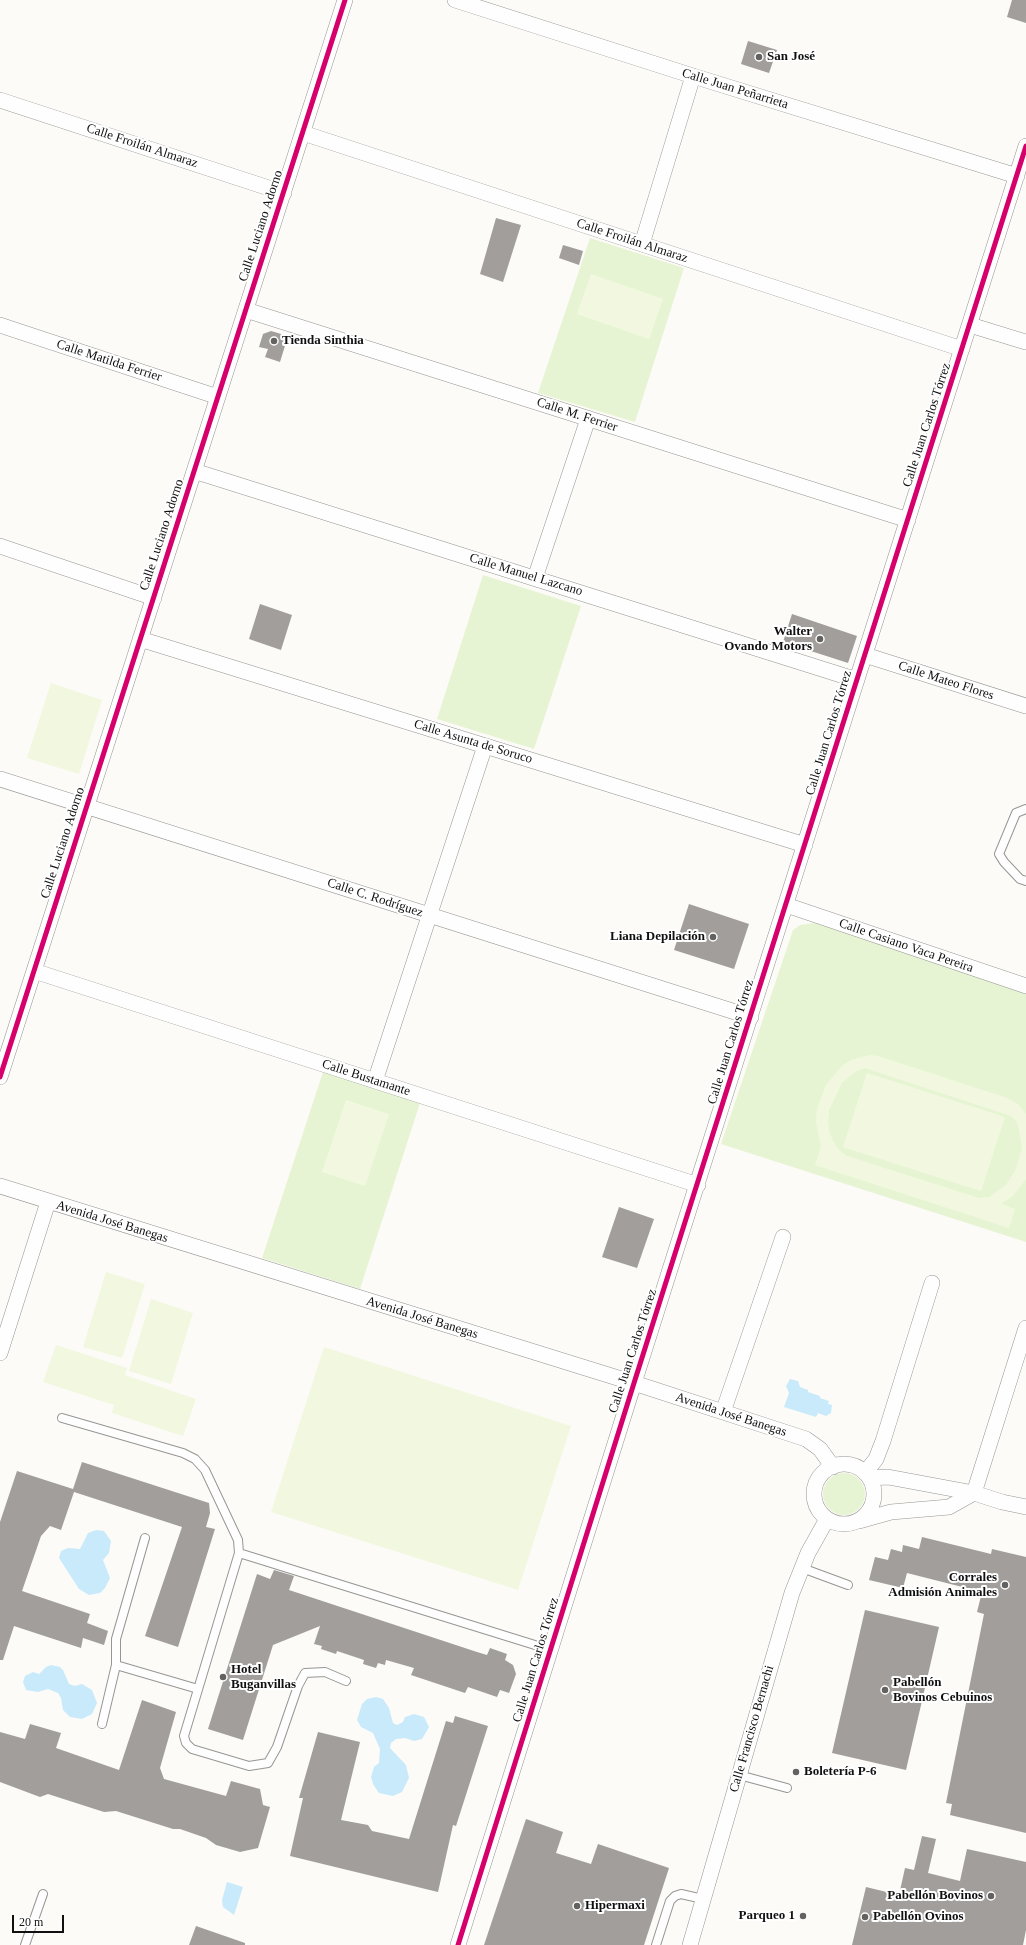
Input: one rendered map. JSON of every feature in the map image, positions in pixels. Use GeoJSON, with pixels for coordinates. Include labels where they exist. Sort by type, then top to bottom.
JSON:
{"type":"FeatureCollection","features":[{"type":"Feature","properties":{"kind":"street","name":"Calle Luciano Adorno"},"geometry":{"type":"LineString","coordinates":[[0,1077],[345,0]]}},
{"type":"Feature","properties":{"kind":"street","name":"Calle Juan Peñarrieta"},"geometry":{"type":"LineString","coordinates":[[455,0],[693,76],[1016,176]]}},
{"type":"Feature","properties":{"kind":"street"},"geometry":{"type":"LineString","coordinates":[[642,244],[693,76]]}},
{"type":"Feature","properties":{"kind":"street","name":"Calle Froilán Almaraz"},"geometry":{"type":"LineString","coordinates":[[0,100],[284,193]]}},
{"type":"Feature","properties":{"kind":"street","name":"Calle Froilán Almaraz"},"geometry":{"type":"LineString","coordinates":[[303,133],[962,349]]}},
{"type":"Feature","properties":{"kind":"street","name":"Calle Juan Carlos Tórrez"},"geometry":{"type":"LineString","coordinates":[[458,1945],[634,1383],[1026,146]]}},
{"type":"Feature","properties":{"kind":"street","name":"Calle M. Ferrier"},"geometry":{"type":"LineString","coordinates":[[246,310],[908,520]]}},
{"type":"Feature","properties":{"kind":"street","name":"Calle Matilda Ferrier"},"geometry":{"type":"LineString","coordinates":[[0,325],[218,397]]}},
{"type":"Feature","properties":{"kind":"street"},"geometry":{"type":"LineString","coordinates":[[970,325],[1026,342]]}},
{"type":"Feature","properties":{"kind":"street"},"geometry":{"type":"LineString","coordinates":[[535,578],[588,418]]}},
{"type":"Feature","properties":{"kind":"street","name":"Calle Manuel Lazcano"},"geometry":{"type":"LineString","coordinates":[[194,471],[857,680]]}},
{"type":"Feature","properties":{"kind":"street"},"geometry":{"type":"LineString","coordinates":[[0,546],[154,598]]}},
{"type":"Feature","properties":{"kind":"street","name":"Calle Asunta de Soruco"},"geometry":{"type":"LineString","coordinates":[[140,639],[805,845]]}},
{"type":"Feature","properties":{"kind":"street","name":"Calle Mateo Flores"},"geometry":{"type":"LineString","coordinates":[[865,655],[1026,706]]}},
{"type":"Feature","properties":{"kind":"street"},"geometry":{"type":"LineString","coordinates":[[375,1081],[485,746]]}},
{"type":"Feature","properties":{"kind":"street","name":"Calle C. Rodríguez"},"geometry":{"type":"LineString","coordinates":[[0,779],[751,1017]]}},
{"type":"Feature","properties":{"kind":"street","name":"Calle Casiano Vaca Pereira"},"geometry":{"type":"LineString","coordinates":[[786,905],[1026,986]]}},
{"type":"Feature","properties":{"kind":"street","name":"Calle Bustamante"},"geometry":{"type":"LineString","coordinates":[[34,971],[698,1185]]}},
{"type":"Feature","properties":{"kind":"street","name":"Avenida José Banegas"},"geometry":{"type":"LineString","coordinates":[[0,1186],[634,1383],[806,1439],[820,1450],[833,1467]]}},
{"type":"Feature","properties":{"kind":"street"},"geometry":{"type":"LineString","coordinates":[[0,1353],[48,1202]]}},
{"type":"Feature","properties":{"kind":"street"},"geometry":{"type":"LineString","coordinates":[[723,1412],[783,1236]]}},
{"type":"Feature","properties":{"kind":"street"},"geometry":{"type":"LineString","coordinates":[[859,1521],[869,1511],[874,1498],[874,1492],[868,1476],[883,1441],[932,1284]]}},
{"type":"Feature","properties":{"kind":"street"},"geometry":{"type":"LineString","coordinates":[[1026,1328],[974,1493],[949,1507],[891,1512],[846,1524],[827,1519],[818,1508],[814,1495],[815,1488],[821,1475],[833,1467],[840,1465],[854,1466],[868,1476],[888,1477],[974,1493],[1002,1502],[1026,1507]]}},
{"type":"Feature","properties":{"kind":"street","name":"Calle Francisco Bernachi"},"geometry":{"type":"LineString","coordinates":[[690,1945],[792,1593],[817,1536],[827,1519]]}},
{"type":"Feature","properties":{"kind":"lane"},"geometry":{"type":"LineString","coordinates":[[1026,809],[1016,813],[999,854],[1004,862],[1020,879],[1026,881]]}},
{"type":"Feature","properties":{"kind":"lane"},"geometry":{"type":"LineString","coordinates":[[62,1418],[184,1453],[195,1459],[205,1470],[238,1540],[239,1553],[184,1736],[186,1744],[192,1749],[249,1766],[268,1763],[277,1747],[298,1686],[305,1673],[325,1672],[346,1681]]}},
{"type":"Feature","properties":{"kind":"lane"},"geometry":{"type":"LineString","coordinates":[[102,1724],[116,1664],[116,1639],[145,1538]]}},
{"type":"Feature","properties":{"kind":"lane"},"geometry":{"type":"LineString","coordinates":[[239,1553],[551,1650]]}},
{"type":"Feature","properties":{"kind":"lane"},"geometry":{"type":"LineString","coordinates":[[802,1568],[848,1585]]}},
{"type":"Feature","properties":{"kind":"lane"},"geometry":{"type":"LineString","coordinates":[[116,1664],[198,1688]]}},
{"type":"Feature","properties":{"kind":"lane"},"geometry":{"type":"LineString","coordinates":[[739,1775],[787,1788]]}},
{"type":"Feature","properties":{"kind":"lane"},"geometry":{"type":"LineString","coordinates":[[25,1945],[43,1894]]}},
{"type":"Feature","properties":{"kind":"lane"},"geometry":{"type":"LineString","coordinates":[[656,1945],[670,1901],[675,1896],[681,1894],[703,1899]]}},
{"type":"Feature","properties":{"kind":"green space"},"geometry":{"type":"Polygon","coordinates":[[[590,238],[684,268],[635,422],[538,393],[590,238]]]}},
{"type":"Feature","properties":{"kind":"green space"},"geometry":{"type":"Polygon","coordinates":[[[591,274],[663,299],[649,339],[577,314],[591,274]]]}},
{"type":"Feature","properties":{"kind":"green space"},"geometry":{"type":"Polygon","coordinates":[[[483,575],[581,606],[534,749],[437,719],[483,575]]]}},
{"type":"Feature","properties":{"kind":"green space"},"geometry":{"type":"Polygon","coordinates":[[[51,683],[102,700],[79,774],[27,758],[51,683]]]}},
{"type":"Feature","properties":{"kind":"green space"},"geometry":{"type":"Polygon","coordinates":[[[815,923],[1026,992],[1026,1242],[721,1144],[793,930],[800,925],[815,923]]]}},
{"type":"Feature","properties":{"kind":"green space"},"geometry":{"type":"Polygon","coordinates":[[[869,1055],[878,1056],[1007,1098],[1018,1104],[1026,1114],[1026,1179],[1013,1196],[1001,1204],[1015,1209],[1009,1228],[815,1165],[821,1147],[816,1122],[817,1109],[826,1085],[842,1066],[851,1060],[869,1055]],[[865,1068],[856,1071],[842,1083],[829,1110],[828,1121],[829,1131],[833,1141],[839,1150],[847,1156],[979,1198],[989,1197],[1006,1185],[1016,1169],[1022,1148],[1019,1129],[1016,1121],[1011,1116],[865,1068]]]}},
{"type":"Feature","properties":{"kind":"green space"},"geometry":{"type":"Polygon","coordinates":[[[323,1072],[420,1103],[360,1289],[262,1258],[323,1072]]]}},
{"type":"Feature","properties":{"kind":"green space"},"geometry":{"type":"Polygon","coordinates":[[[867,1073],[1005,1117],[981,1191],[843,1147],[867,1073]]]}},
{"type":"Feature","properties":{"kind":"green space"},"geometry":{"type":"Polygon","coordinates":[[[346,1100],[389,1114],[365,1186],[322,1172],[346,1100]]]}},
{"type":"Feature","properties":{"kind":"green space"},"geometry":{"type":"Polygon","coordinates":[[[106,1272],[145,1284],[122,1358],[83,1347],[106,1272]]]}},
{"type":"Feature","properties":{"kind":"green space"},"geometry":{"type":"Polygon","coordinates":[[[151,1299],[193,1313],[171,1384],[129,1371],[151,1299]]]}},
{"type":"Feature","properties":{"kind":"green space"},"geometry":{"type":"Polygon","coordinates":[[[56,1345],[127,1368],[125,1375],[196,1399],[183,1436],[112,1413],[114,1405],[43,1382],[56,1345]]]}},
{"type":"Feature","properties":{"kind":"green space"},"geometry":{"type":"Polygon","coordinates":[[[324,1347],[571,1426],[518,1590],[271,1512],[324,1347]]]}},
{"type":"Feature","properties":{"kind":"green space"},"geometry":{"type":"Polygon","coordinates":[[[844,1473],[859,1479],[865,1494],[859,1509],[844,1515],[829,1509],[823,1494],[829,1479],[844,1473]]]}},
{"type":"Feature","properties":{"kind":"water"},"geometry":{"type":"Polygon","coordinates":[[[790,1379],[798,1381],[800,1387],[808,1390],[808,1392],[829,1401],[828,1404],[832,1405],[831,1413],[826,1416],[818,1413],[816,1417],[784,1407],[789,1393],[786,1386],[790,1379]]]}},
{"type":"Feature","properties":{"kind":"water"},"geometry":{"type":"Polygon","coordinates":[[[96,1530],[104,1531],[111,1541],[109,1553],[103,1560],[110,1578],[105,1588],[100,1593],[89,1595],[79,1589],[59,1558],[61,1551],[68,1548],[80,1549],[88,1533],[96,1530]]]}},
{"type":"Feature","properties":{"kind":"water"},"geometry":{"type":"Polygon","coordinates":[[[51,1665],[60,1667],[63,1670],[69,1684],[75,1686],[82,1684],[92,1690],[97,1703],[92,1714],[82,1719],[70,1717],[63,1710],[61,1698],[58,1693],[48,1689],[38,1692],[26,1690],[23,1682],[25,1676],[33,1672],[39,1674],[46,1667],[51,1665]]]}},
{"type":"Feature","properties":{"kind":"water"},"geometry":{"type":"Polygon","coordinates":[[[376,1697],[383,1699],[389,1708],[393,1723],[397,1725],[403,1722],[405,1717],[414,1714],[424,1717],[429,1727],[422,1739],[414,1741],[405,1738],[396,1739],[391,1743],[390,1748],[406,1765],[409,1778],[402,1792],[393,1796],[379,1793],[373,1784],[371,1777],[374,1767],[379,1763],[380,1749],[373,1733],[361,1727],[357,1720],[362,1704],[367,1699],[376,1697]]]}},
{"type":"Feature","properties":{"kind":"water"},"geometry":{"type":"Polygon","coordinates":[[[227,1882],[243,1887],[234,1915],[223,1907],[222,1900],[227,1882]]]}},
{"type":"Feature","properties":{"kind":"building"},"geometry":{"type":"Polygon","coordinates":[[[1012,0],[1026,0],[1026,23],[1007,17],[1012,0]]]}},
{"type":"Feature","properties":{"kind":"building","name":"San José"},"geometry":{"type":"Polygon","coordinates":[[[748,41],[777,50],[769,73],[741,64],[748,41]]]}},
{"type":"Feature","properties":{"kind":"building"},"geometry":{"type":"Polygon","coordinates":[[[496,218],[521,225],[503,282],[480,274],[496,218]]]}},
{"type":"Feature","properties":{"kind":"building"},"geometry":{"type":"Polygon","coordinates":[[[563,245],[583,251],[579,265],[559,258],[563,245]]]}},
{"type":"Feature","properties":{"kind":"building","name":"Tienda Sinthia"},"geometry":{"type":"Polygon","coordinates":[[[271,331],[288,336],[280,362],[265,357],[268,349],[259,347],[263,334],[271,331]]]}},
{"type":"Feature","properties":{"kind":"building"},"geometry":{"type":"Polygon","coordinates":[[[260,604],[292,615],[281,650],[249,639],[260,604]]]}},
{"type":"Feature","properties":{"kind":"building","name":"Walter Ovando Motors"},"geometry":{"type":"Polygon","coordinates":[[[792,614],[857,636],[848,663],[783,642],[792,614]]]}},
{"type":"Feature","properties":{"kind":"building"},"geometry":{"type":"Polygon","coordinates":[[[689,904],[749,924],[734,969],[674,950],[689,904]]]}},
{"type":"Feature","properties":{"kind":"building"},"geometry":{"type":"Polygon","coordinates":[[[619,1207],[654,1219],[637,1268],[602,1257],[619,1207]]]}},
{"type":"Feature","properties":{"kind":"building"},"geometry":{"type":"Polygon","coordinates":[[[82,1462],[209,1503],[210,1513],[206,1527],[215,1529],[178,1647],[145,1636],[182,1527],[74,1492],[61,1530],[50,1526],[41,1536],[22,1591],[90,1614],[87,1623],[108,1631],[104,1645],[83,1638],[81,1648],[14,1626],[3,1660],[0,1660],[0,1522],[17,1471],[73,1489],[82,1462]]]}},
{"type":"Feature","properties":{"kind":"building"},"geometry":{"type":"Polygon","coordinates":[[[922,1537],[991,1554],[992,1549],[1026,1557],[1026,1833],[950,1815],[952,1804],[946,1803],[984,1614],[977,1612],[982,1592],[907,1573],[903,1588],[869,1580],[875,1557],[888,1560],[891,1549],[902,1552],[903,1545],[919,1549],[922,1537]]]}},
{"type":"Feature","properties":{"kind":"building"},"geometry":{"type":"Polygon","coordinates":[[[274,1570],[294,1576],[289,1590],[487,1655],[490,1648],[507,1654],[505,1660],[513,1665],[516,1674],[509,1693],[500,1690],[497,1697],[468,1687],[465,1693],[411,1675],[414,1668],[386,1660],[385,1665],[378,1663],[376,1668],[363,1664],[364,1660],[337,1651],[336,1654],[321,1649],[322,1646],[314,1644],[320,1626],[273,1645],[243,1740],[208,1729],[257,1574],[270,1579],[274,1570]]]}},
{"type":"Feature","properties":{"kind":"building","name":"Pabellón Bovinos Cebuinos"},"geometry":{"type":"Polygon","coordinates":[[[865,1610],[939,1627],[906,1770],[832,1753],[865,1610]]]}},
{"type":"Feature","properties":{"kind":"building"},"geometry":{"type":"Polygon","coordinates":[[[142,1700],[176,1712],[160,1768],[164,1779],[226,1796],[231,1781],[260,1789],[263,1805],[270,1807],[258,1848],[240,1852],[216,1845],[206,1838],[180,1829],[173,1829],[116,1811],[104,1812],[48,1794],[40,1797],[0,1782],[0,1732],[25,1739],[30,1724],[61,1733],[56,1748],[119,1770],[142,1700]]]}},
{"type":"Feature","properties":{"kind":"building"},"geometry":{"type":"Polygon","coordinates":[[[455,1716],[488,1726],[456,1826],[453,1825],[438,1892],[290,1856],[303,1798],[299,1798],[318,1732],[360,1742],[341,1820],[368,1825],[372,1831],[409,1839],[446,1721],[453,1723],[455,1716]]]}},
{"type":"Feature","properties":{"kind":"building","name":"Hipermaxi"},"geometry":{"type":"Polygon","coordinates":[[[526,1819],[563,1832],[556,1853],[591,1864],[598,1844],[669,1868],[644,1945],[484,1945],[526,1819]]]}},
{"type":"Feature","properties":{"kind":"building"},"geometry":{"type":"Polygon","coordinates":[[[922,1836],[936,1839],[928,1873],[960,1881],[967,1849],[1026,1862],[1026,1930],[1023,1945],[852,1945],[866,1887],[899,1895],[905,1868],[914,1870],[922,1836]]]}},
{"type":"Feature","properties":{"kind":"building"},"geometry":{"type":"Polygon","coordinates":[[[196,1926],[245,1943],[245,1945],[189,1945],[196,1926]]]}},
{"type":"Feature","properties":{"kind":"cycle path"},"geometry":{"type":"LineString","coordinates":[[0,1077],[345,0]]}},
{"type":"Feature","properties":{"kind":"cycle path"},"geometry":{"type":"LineString","coordinates":[[458,1945],[634,1383],[1026,146]]}},
{"type":"Feature","properties":{"kind":"place","name":"San José"},"geometry":{"type":"Point","coordinates":[759,57]}},
{"type":"Feature","properties":{"kind":"place","name":"Tienda Sinthia"},"geometry":{"type":"Point","coordinates":[274,341]}},
{"type":"Feature","properties":{"kind":"place","name":"Walter Ovando Motors"},"geometry":{"type":"Point","coordinates":[820,639]}},
{"type":"Feature","properties":{"kind":"place","name":"Liana Depilación"},"geometry":{"type":"Point","coordinates":[713,937]}},
{"type":"Feature","properties":{"kind":"place","name":"Corrales Admisión Animales"},"geometry":{"type":"Point","coordinates":[1005,1585]}},
{"type":"Feature","properties":{"kind":"place","name":"Hotel Buganvillas"},"geometry":{"type":"Point","coordinates":[223,1677]}},
{"type":"Feature","properties":{"kind":"place","name":"Pabellón Bovinos Cebuinos"},"geometry":{"type":"Point","coordinates":[885,1690]}},
{"type":"Feature","properties":{"kind":"place","name":"Boletería P-6"},"geometry":{"type":"Point","coordinates":[796,1772]}},
{"type":"Feature","properties":{"kind":"place","name":"Pabellón Bovinos"},"geometry":{"type":"Point","coordinates":[991,1896]}},
{"type":"Feature","properties":{"kind":"place","name":"Hipermaxi"},"geometry":{"type":"Point","coordinates":[577,1906]}},
{"type":"Feature","properties":{"kind":"place","name":"Parqueo 1"},"geometry":{"type":"Point","coordinates":[803,1916]}},
{"type":"Feature","properties":{"kind":"place","name":"Pabellón Ovinos"},"geometry":{"type":"Point","coordinates":[865,1917]}}]}
